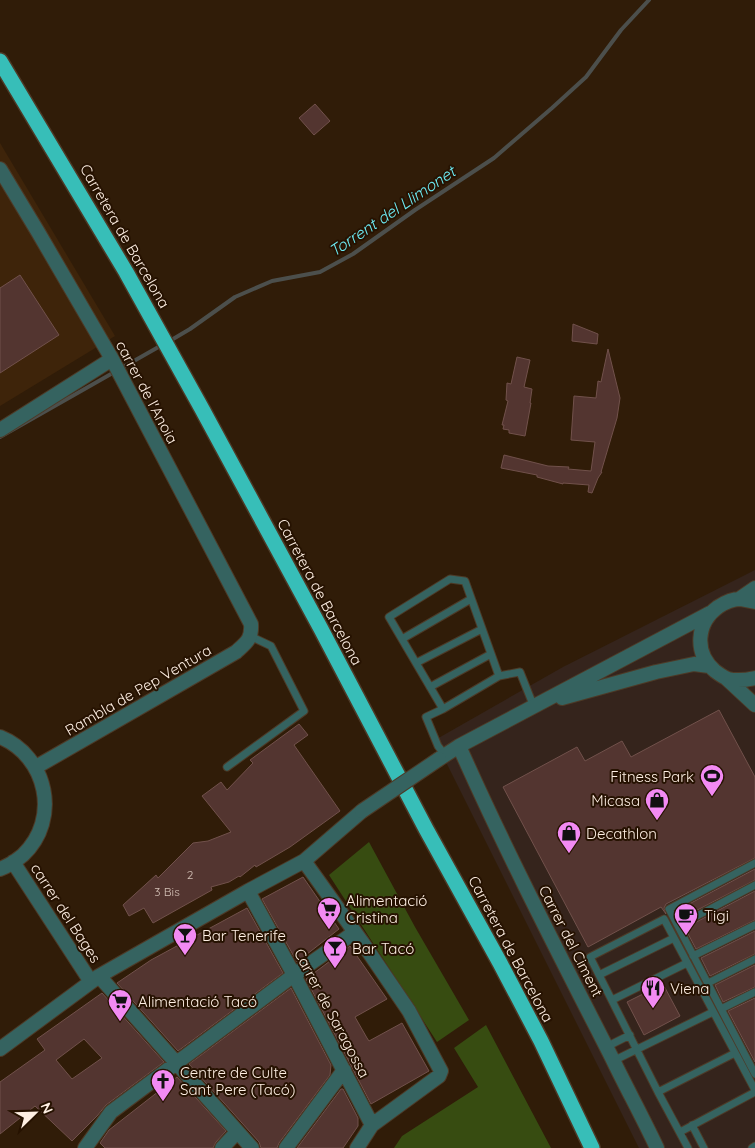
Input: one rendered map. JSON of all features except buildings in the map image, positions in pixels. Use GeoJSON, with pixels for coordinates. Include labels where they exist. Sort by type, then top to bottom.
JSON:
{"type":"FeatureCollection","features":[{"type":"Feature","properties":{"kind":"highway","name":"Carretera de Barcelona"},"geometry":{"type":"LineString","coordinates":[[0,62],[126,272],[206,416],[426,829],[500,963],[541,1042],[592,1148]]}},
{"type":"Feature","properties":{"kind":"street","name":"carrer de l'Anoia"},"geometry":{"type":"LineString","coordinates":[[0,169],[112,359],[251,624],[252,632],[250,636]]}},
{"type":"Feature","properties":{"kind":"street"},"geometry":{"type":"LineString","coordinates":[[0,430],[112,359]]}},
{"type":"Feature","properties":{"kind":"street"},"geometry":{"type":"LineString","coordinates":[[0,1049],[95,979],[304,861],[362,811],[459,746],[710,613],[724,603],[739,599],[755,588]]}},
{"type":"Feature","properties":{"kind":"street"},"geometry":{"type":"LineString","coordinates":[[739,599],[755,602]]}},
{"type":"Feature","properties":{"kind":"street"},"geometry":{"type":"LineString","coordinates":[[710,613],[704,622],[701,632],[700,645],[702,655],[709,666],[727,679],[755,705]]}},
{"type":"Feature","properties":{"kind":"street","name":"Rambla de Pep Ventura"},"geometry":{"type":"LineString","coordinates":[[36,767],[236,652],[249,641],[250,636]]}},
{"type":"Feature","properties":{"kind":"street"},"geometry":{"type":"LineString","coordinates":[[537,705],[656,672],[694,664],[709,666]]}},
{"type":"Feature","properties":{"kind":"street"},"geometry":{"type":"LineString","coordinates":[[727,679],[742,681],[755,678]]}},
{"type":"Feature","properties":{"kind":"street"},"geometry":{"type":"LineString","coordinates":[[0,737],[10,741],[28,756],[36,767],[41,779],[45,797],[42,823],[32,844],[23,854],[0,870]]}},
{"type":"Feature","properties":{"kind":"street","name":"Carrer del Ciment"},"geometry":{"type":"LineString","coordinates":[[459,746],[503,841],[657,1148]]}},
{"type":"Feature","properties":{"kind":"street"},"geometry":{"type":"LineString","coordinates":[[304,861],[409,1011],[441,1071],[439,1076],[372,1125],[357,1148]]}},
{"type":"Feature","properties":{"kind":"street","name":"carrer del Bages"},"geometry":{"type":"LineString","coordinates":[[13,862],[95,979],[177,1063],[252,1148]]}},
{"type":"Feature","properties":{"kind":"street","name":"Carrer de Saragossa"},"geometry":{"type":"LineString","coordinates":[[248,891],[372,1125]]}},
{"type":"Feature","properties":{"kind":"street"},"geometry":{"type":"LineString","coordinates":[[85,1148],[111,1112],[294,975],[355,932]]}},
{"type":"Feature","properties":{"kind":"street"},"geometry":{"type":"LineString","coordinates":[[286,1148],[344,1070]]}},
{"type":"Feature","properties":{"kind":"street"},"geometry":{"type":"LineString","coordinates":[[222,1148],[237,1132]]}},
{"type":"Feature","properties":{"kind":"lane"},"geometry":{"type":"LineString","coordinates":[[443,709],[389,617],[450,579],[465,581],[499,676]]}},
{"type":"Feature","properties":{"kind":"lane"},"geometry":{"type":"LineString","coordinates":[[402,639],[472,600]]}},
{"type":"Feature","properties":{"kind":"lane"},"geometry":{"type":"LineString","coordinates":[[416,663],[482,629]]}},
{"type":"Feature","properties":{"kind":"lane"},"geometry":{"type":"LineString","coordinates":[[227,767],[304,711],[271,646],[250,636]]}},
{"type":"Feature","properties":{"kind":"lane"},"geometry":{"type":"LineString","coordinates":[[430,687],[491,654]]}},
{"type":"Feature","properties":{"kind":"lane"},"geometry":{"type":"LineString","coordinates":[[442,757],[426,717],[499,676],[520,672],[537,705]]}},
{"type":"Feature","properties":{"kind":"lane"},"geometry":{"type":"LineString","coordinates":[[755,862],[670,909],[755,1074]]}},
{"type":"Feature","properties":{"kind":"lane"},"geometry":{"type":"LineString","coordinates":[[678,926],[755,885]]}},
{"type":"Feature","properties":{"kind":"lane"},"geometry":{"type":"LineString","coordinates":[[680,1132],[755,1091],[664,919],[590,957],[688,1148]]}},
{"type":"Feature","properties":{"kind":"lane"},"geometry":{"type":"LineString","coordinates":[[694,956],[755,925]]}},
{"type":"Feature","properties":{"kind":"lane"},"geometry":{"type":"LineString","coordinates":[[599,976],[674,938]]}},
{"type":"Feature","properties":{"kind":"lane"},"geometry":{"type":"LineString","coordinates":[[708,982],[755,960]]}},
{"type":"Feature","properties":{"kind":"lane"},"geometry":{"type":"LineString","coordinates":[[612,1000],[686,963]]}},
{"type":"Feature","properties":{"kind":"lane"},"geometry":{"type":"LineString","coordinates":[[0,1045],[85,982],[95,979]]}},
{"type":"Feature","properties":{"kind":"lane"},"geometry":{"type":"LineString","coordinates":[[721,1009],[755,992]]}},
{"type":"Feature","properties":{"kind":"lane"},"geometry":{"type":"LineString","coordinates":[[613,1061],[712,1012]]}},
{"type":"Feature","properties":{"kind":"lane"},"geometry":{"type":"LineString","coordinates":[[606,1047],[630,1035]]}},
{"type":"Feature","properties":{"kind":"lane"},"geometry":{"type":"LineString","coordinates":[[658,1092],[735,1053]]}},
{"type":"Feature","properties":{"kind":"lane"},"geometry":{"type":"LineString","coordinates":[[692,1125],[704,1148]]}},
{"type":"Feature","properties":{"kind":"shaded area"},"geometry":{"type":"Polygon","coordinates":[[[0,143],[115,336],[0,406],[0,143]]]}},
{"type":"Feature","properties":{"kind":"shaded area"},"geometry":{"type":"Polygon","coordinates":[[[755,570],[755,1148],[639,1148],[435,740],[563,667],[755,570]]]}},
{"type":"Feature","properties":{"kind":"green space"},"geometry":{"type":"Polygon","coordinates":[[[369,842],[415,927],[469,1020],[437,1042],[329,875],[369,842]]]}},
{"type":"Feature","properties":{"kind":"green space"},"geometry":{"type":"Polygon","coordinates":[[[486,1025],[551,1148],[394,1148],[402,1136],[478,1087],[454,1048],[486,1025]]]}},
{"type":"Feature","properties":{"kind":"waterway","name":"Torrent del Llimonet"},"geometry":{"type":"LineString","coordinates":[[168,342],[235,297],[272,281],[320,272],[353,254],[494,158],[586,77],[621,30],[649,0]]}},
{"type":"Feature","properties":{"kind":"waterway","name":"Torrent del Llimonet"},"geometry":{"type":"LineString","coordinates":[[0,437],[162,345]]}},
{"type":"Feature","properties":{"kind":"place","name":"Fitness Park"},"geometry":{"type":"Point","coordinates":[712,797]}},
{"type":"Feature","properties":{"kind":"place","name":"Micasa"},"geometry":{"type":"Point","coordinates":[657,821]}},
{"type":"Feature","properties":{"kind":"place","name":"Decathlon"},"geometry":{"type":"Point","coordinates":[569,854]}},
{"type":"Feature","properties":{"kind":"place","name":"Alimentació Cristina"},"geometry":{"type":"Point","coordinates":[329,930]}},
{"type":"Feature","properties":{"kind":"place","name":"Tigi"},"geometry":{"type":"Point","coordinates":[686,936]}},
{"type":"Feature","properties":{"kind":"place","name":"Bar Tenerife"},"geometry":{"type":"Point","coordinates":[185,956]}},
{"type":"Feature","properties":{"kind":"place","name":"Bar Tacó"},"geometry":{"type":"Point","coordinates":[335,969]}},
{"type":"Feature","properties":{"kind":"place","name":"Viena"},"geometry":{"type":"Point","coordinates":[653,1009]}},
{"type":"Feature","properties":{"kind":"place","name":"Alimentació Tacó"},"geometry":{"type":"Point","coordinates":[120,1022]}},
{"type":"Feature","properties":{"kind":"place","name":"Centre de Culte Sant Pere (Tacó)"},"geometry":{"type":"Point","coordinates":[163,1102]}}]}
